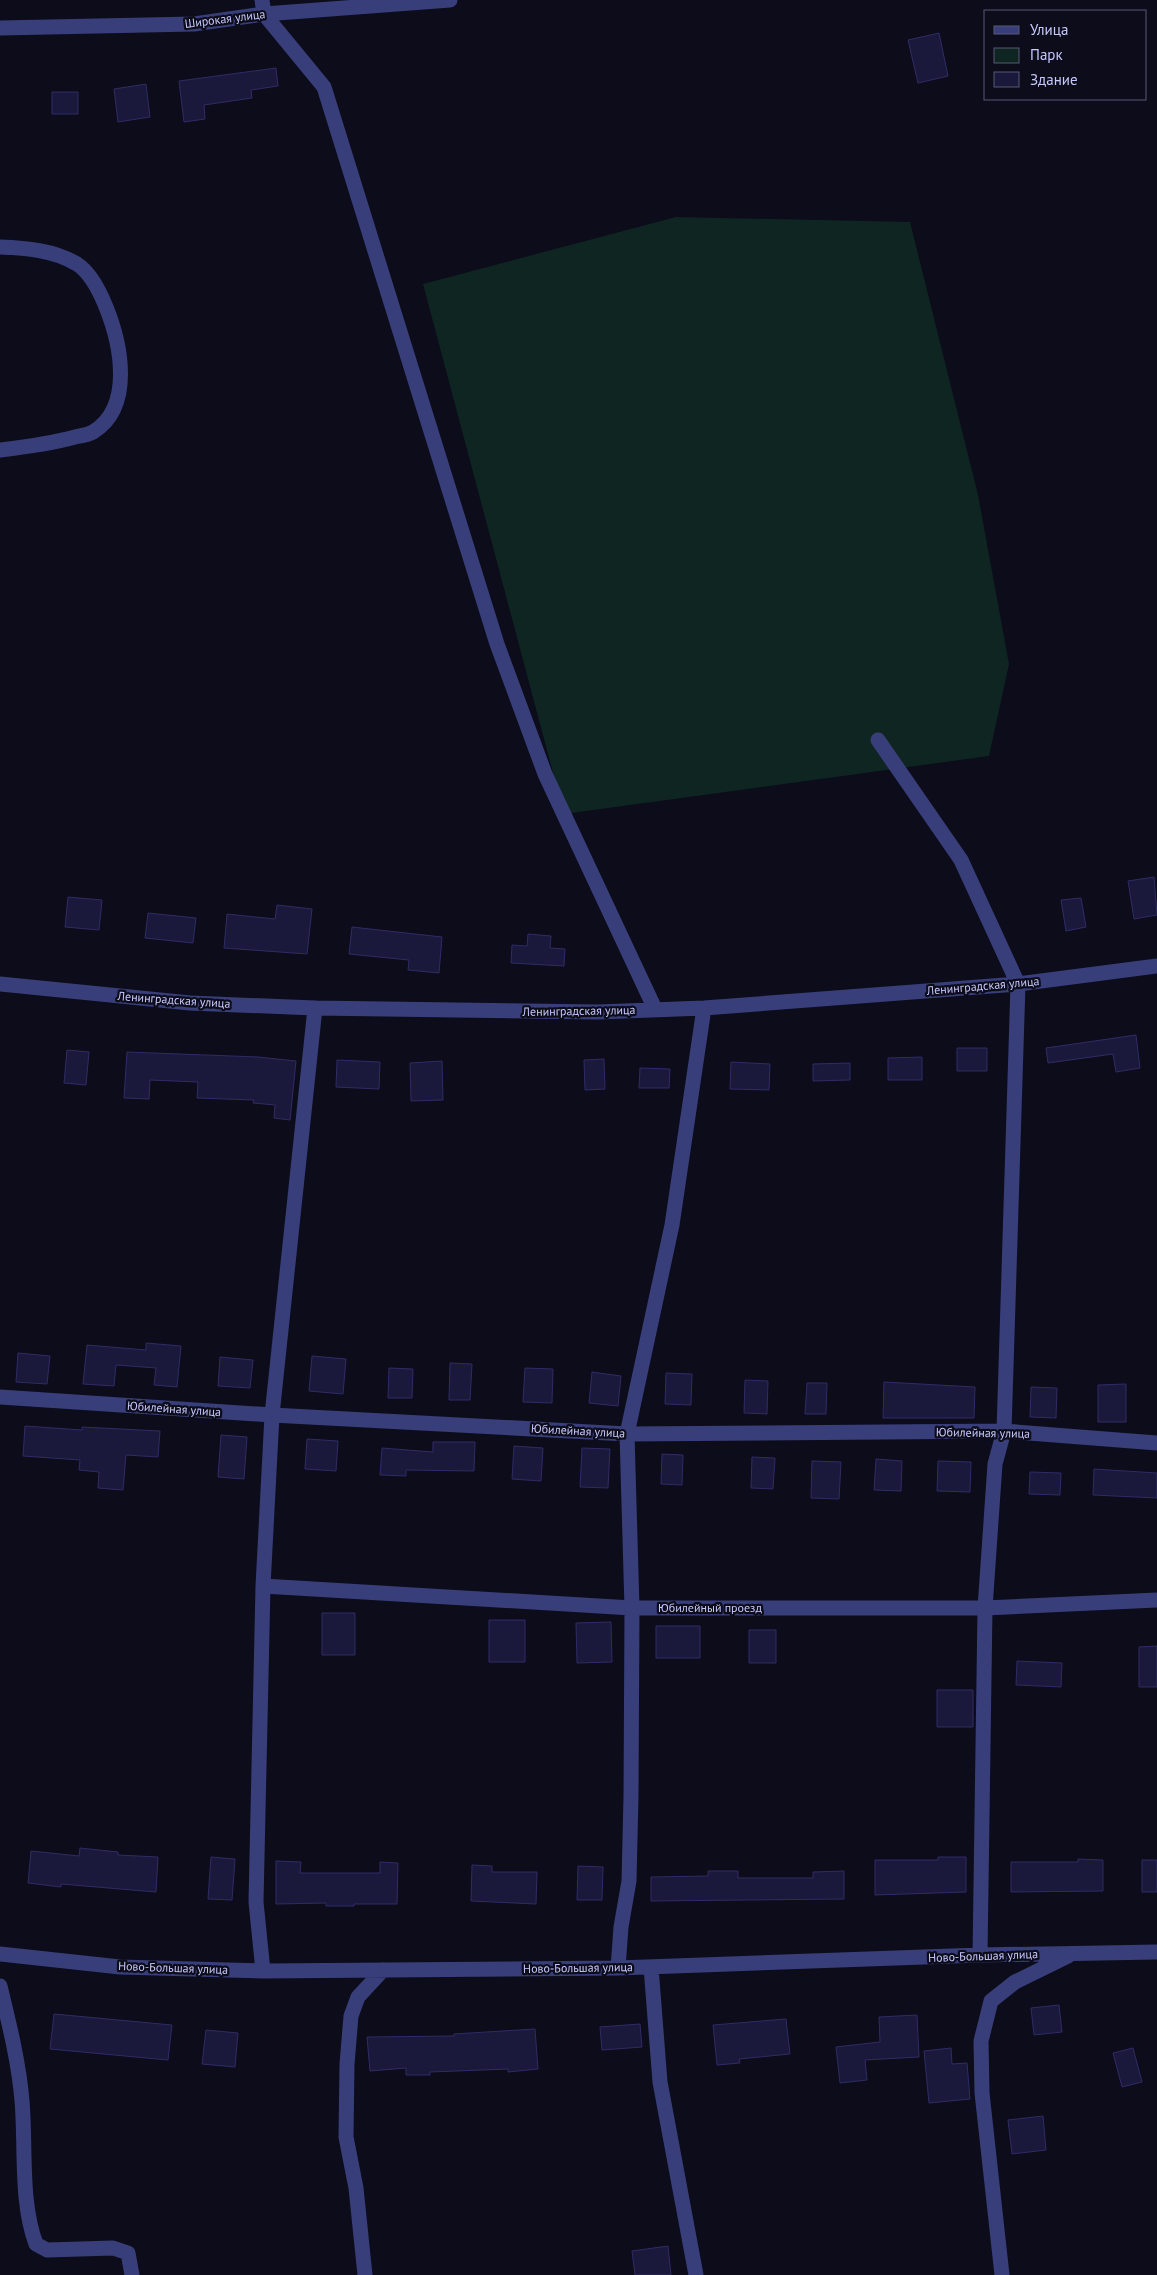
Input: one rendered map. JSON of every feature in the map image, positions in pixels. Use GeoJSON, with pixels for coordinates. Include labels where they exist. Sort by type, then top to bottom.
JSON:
{"type":"FeatureCollection","features":[{"type":"Feature","properties":{"kind":"street","name":"Широкая улица"},"geometry":{"type":"LineString","coordinates":[[0,28],[194,24],[263,7],[450,0]]}},
{"type":"Feature","properties":{"kind":"street"},"geometry":{"type":"LineString","coordinates":[[263,7],[324,87],[497,644],[545,774],[656,1009]]}},
{"type":"Feature","properties":{"kind":"street"},"geometry":{"type":"LineString","coordinates":[[0,247],[34,248],[77,264],[93,281],[103,300],[114,327],[121,362],[119,391],[107,420],[92,433],[48,444],[0,450]]}},
{"type":"Feature","properties":{"kind":"street"},"geometry":{"type":"LineString","coordinates":[[878,740],[960,860],[1018,984],[1004,1431],[995,1464],[985,1608],[980,1955]]}},
{"type":"Feature","properties":{"kind":"street","name":"Ленинградская улица"},"geometry":{"type":"LineString","coordinates":[[0,984],[190,1003],[315,1008],[598,1012],[704,1008],[1018,984],[1157,966]]}},
{"type":"Feature","properties":{"kind":"street"},"geometry":{"type":"LineString","coordinates":[[263,1971],[256,1902],[263,1586],[272,1415],[315,1008]]}},
{"type":"Feature","properties":{"kind":"street"},"geometry":{"type":"LineString","coordinates":[[618,1968],[621,1927],[629,1881],[632,1608],[627,1434],[672,1225],[704,1008]]}},
{"type":"Feature","properties":{"kind":"street","name":"Юбилейная улица"},"geometry":{"type":"LineString","coordinates":[[0,1397],[272,1415],[627,1434],[1004,1431],[1157,1443]]}},
{"type":"Feature","properties":{"kind":"street","name":"Юбилейный проезд"},"geometry":{"type":"LineString","coordinates":[[263,1586],[632,1608],[985,1608],[1157,1600]]}},
{"type":"Feature","properties":{"kind":"street","name":"Ново-Большая улица"},"geometry":{"type":"LineString","coordinates":[[0,1954],[120,1967],[263,1971],[618,1968],[980,1955],[1157,1952]]}},
{"type":"Feature","properties":{"kind":"street"},"geometry":{"type":"LineString","coordinates":[[1002,2275],[982,2093],[981,2041],[991,2001],[1014,1982],[1073,1954]]}},
{"type":"Feature","properties":{"kind":"street"},"geometry":{"type":"LineString","coordinates":[[651,1967],[660,2082],[696,2275]]}},
{"type":"Feature","properties":{"kind":"street"},"geometry":{"type":"LineString","coordinates":[[365,2275],[356,2188],[346,2137],[347,2064],[351,2016],[358,1997],[383,1970]]}},
{"type":"Feature","properties":{"kind":"street"},"geometry":{"type":"LineString","coordinates":[[0,1986],[21,2092],[28,2224],[36,2244],[47,2250],[113,2248],[128,2253],[132,2275]]}},
{"type":"Feature","properties":{"kind":"green space"},"geometry":{"type":"Polygon","coordinates":[[[676,217],[910,222],[978,495],[1009,664],[989,756],[564,814],[423,284],[676,217]]]}},
{"type":"Feature","properties":{"kind":"building"},"geometry":{"type":"Polygon","coordinates":[[[939,33],[948,76],[918,83],[908,40],[939,33]]]}},
{"type":"Feature","properties":{"kind":"building"},"geometry":{"type":"Polygon","coordinates":[[[276,68],[278,86],[251,90],[252,98],[204,105],[205,119],[184,122],[179,81],[276,68]]]}},
{"type":"Feature","properties":{"kind":"building"},"geometry":{"type":"Polygon","coordinates":[[[146,84],[150,117],[118,122],[114,89],[146,84]]]}},
{"type":"Feature","properties":{"kind":"building"},"geometry":{"type":"Polygon","coordinates":[[[52,92],[78,92],[78,114],[52,114],[52,92]]]}},
{"type":"Feature","properties":{"kind":"building"},"geometry":{"type":"Polygon","coordinates":[[[1154,877],[1157,915],[1134,919],[1128,881],[1154,877]]]}},
{"type":"Feature","properties":{"kind":"building"},"geometry":{"type":"Polygon","coordinates":[[[68,897],[102,900],[99,930],[65,927],[68,897]]]}},
{"type":"Feature","properties":{"kind":"building"},"geometry":{"type":"Polygon","coordinates":[[[1081,898],[1086,927],[1066,931],[1061,900],[1081,898]]]}},
{"type":"Feature","properties":{"kind":"building"},"geometry":{"type":"Polygon","coordinates":[[[277,905],[312,909],[307,954],[224,948],[227,914],[275,919],[277,905]]]}},
{"type":"Feature","properties":{"kind":"building"},"geometry":{"type":"Polygon","coordinates":[[[148,913],[196,918],[193,943],[145,938],[148,913]]]}},
{"type":"Feature","properties":{"kind":"building"},"geometry":{"type":"Polygon","coordinates":[[[352,927],[442,937],[439,973],[408,970],[409,960],[349,954],[352,927]]]}},
{"type":"Feature","properties":{"kind":"building"},"geometry":{"type":"Polygon","coordinates":[[[528,934],[551,936],[550,948],[565,949],[564,966],[511,963],[512,945],[527,946],[528,934]]]}},
{"type":"Feature","properties":{"kind":"building"},"geometry":{"type":"Polygon","coordinates":[[[1136,1035],[1140,1068],[1116,1072],[1113,1054],[1048,1063],[1046,1048],[1136,1035]]]}},
{"type":"Feature","properties":{"kind":"building"},"geometry":{"type":"Polygon","coordinates":[[[957,1048],[987,1048],[987,1071],[957,1071],[957,1048]]]}},
{"type":"Feature","properties":{"kind":"building"},"geometry":{"type":"Polygon","coordinates":[[[67,1050],[89,1052],[86,1085],[64,1083],[67,1050]]]}},
{"type":"Feature","properties":{"kind":"building"},"geometry":{"type":"Polygon","coordinates":[[[127,1052],[258,1057],[296,1061],[290,1120],[274,1118],[275,1105],[253,1103],[254,1100],[197,1098],[198,1082],[150,1080],[149,1099],[124,1098],[127,1052]]]}},
{"type":"Feature","properties":{"kind":"building"},"geometry":{"type":"Polygon","coordinates":[[[922,1057],[922,1080],[888,1080],[888,1058],[922,1057]]]}},
{"type":"Feature","properties":{"kind":"building"},"geometry":{"type":"Polygon","coordinates":[[[604,1059],[605,1089],[585,1090],[584,1060],[604,1059]]]}},
{"type":"Feature","properties":{"kind":"building"},"geometry":{"type":"Polygon","coordinates":[[[337,1060],[380,1062],[379,1089],[336,1087],[337,1060]]]}},
{"type":"Feature","properties":{"kind":"building"},"geometry":{"type":"Polygon","coordinates":[[[442,1061],[443,1100],[411,1101],[410,1063],[442,1061]]]}},
{"type":"Feature","properties":{"kind":"building"},"geometry":{"type":"Polygon","coordinates":[[[731,1062],[770,1064],[769,1090],[730,1089],[731,1062]]]}},
{"type":"Feature","properties":{"kind":"building"},"geometry":{"type":"Polygon","coordinates":[[[850,1063],[850,1080],[813,1081],[813,1064],[850,1063]]]}},
{"type":"Feature","properties":{"kind":"building"},"geometry":{"type":"Polygon","coordinates":[[[640,1068],[670,1069],[669,1088],[639,1088],[640,1068]]]}},
{"type":"Feature","properties":{"kind":"building"},"geometry":{"type":"Polygon","coordinates":[[[146,1343],[181,1346],[177,1387],[154,1385],[156,1368],[116,1365],[114,1386],[83,1384],[87,1345],[146,1350],[146,1343]]]}},
{"type":"Feature","properties":{"kind":"building"},"geometry":{"type":"Polygon","coordinates":[[[18,1353],[50,1356],[47,1384],[16,1382],[18,1353]]]}},
{"type":"Feature","properties":{"kind":"building"},"geometry":{"type":"Polygon","coordinates":[[[312,1356],[346,1359],[343,1394],[309,1391],[312,1356]]]}},
{"type":"Feature","properties":{"kind":"building"},"geometry":{"type":"Polygon","coordinates":[[[220,1357],[253,1360],[250,1388],[218,1386],[220,1357]]]}},
{"type":"Feature","properties":{"kind":"building"},"geometry":{"type":"Polygon","coordinates":[[[450,1363],[472,1364],[470,1400],[449,1400],[450,1363]]]}},
{"type":"Feature","properties":{"kind":"building"},"geometry":{"type":"Polygon","coordinates":[[[389,1368],[413,1369],[412,1398],[388,1398],[389,1368]]]}},
{"type":"Feature","properties":{"kind":"building"},"geometry":{"type":"Polygon","coordinates":[[[525,1368],[553,1369],[552,1403],[523,1402],[525,1368]]]}},
{"type":"Feature","properties":{"kind":"building"},"geometry":{"type":"Polygon","coordinates":[[[592,1372],[621,1376],[618,1406],[589,1403],[592,1372]]]}},
{"type":"Feature","properties":{"kind":"building"},"geometry":{"type":"Polygon","coordinates":[[[666,1373],[692,1374],[691,1405],[665,1404],[666,1373]]]}},
{"type":"Feature","properties":{"kind":"building"},"geometry":{"type":"Polygon","coordinates":[[[745,1380],[768,1381],[767,1414],[744,1413],[745,1380]]]}},
{"type":"Feature","properties":{"kind":"building"},"geometry":{"type":"Polygon","coordinates":[[[884,1382],[975,1387],[974,1418],[883,1418],[884,1382]]]}},
{"type":"Feature","properties":{"kind":"building"},"geometry":{"type":"Polygon","coordinates":[[[807,1383],[827,1383],[826,1414],[805,1414],[807,1383]]]}},
{"type":"Feature","properties":{"kind":"building"},"geometry":{"type":"Polygon","coordinates":[[[1126,1384],[1126,1422],[1098,1422],[1098,1385],[1126,1384]]]}},
{"type":"Feature","properties":{"kind":"building"},"geometry":{"type":"Polygon","coordinates":[[[1031,1387],[1057,1388],[1056,1418],[1030,1417],[1031,1387]]]}},
{"type":"Feature","properties":{"kind":"building"},"geometry":{"type":"Polygon","coordinates":[[[25,1426],[82,1430],[82,1427],[160,1431],[158,1457],[126,1455],[123,1490],[98,1488],[99,1472],[79,1470],[80,1460],[23,1456],[25,1426]]]}},
{"type":"Feature","properties":{"kind":"building"},"geometry":{"type":"Polygon","coordinates":[[[221,1435],[247,1437],[244,1479],[218,1477],[221,1435]]]}},
{"type":"Feature","properties":{"kind":"building"},"geometry":{"type":"Polygon","coordinates":[[[307,1439],[338,1441],[336,1471],[305,1469],[307,1439]]]}},
{"type":"Feature","properties":{"kind":"building"},"geometry":{"type":"Polygon","coordinates":[[[433,1442],[475,1442],[474,1471],[406,1470],[406,1476],[380,1475],[382,1448],[433,1452],[433,1442]]]}},
{"type":"Feature","properties":{"kind":"building"},"geometry":{"type":"Polygon","coordinates":[[[514,1446],[543,1448],[541,1481],[512,1479],[514,1446]]]}},
{"type":"Feature","properties":{"kind":"building"},"geometry":{"type":"Polygon","coordinates":[[[582,1448],[610,1449],[608,1488],[580,1487],[582,1448]]]}},
{"type":"Feature","properties":{"kind":"building"},"geometry":{"type":"Polygon","coordinates":[[[662,1454],[683,1455],[682,1485],[661,1484],[662,1454]]]}},
{"type":"Feature","properties":{"kind":"building"},"geometry":{"type":"Polygon","coordinates":[[[752,1457],[775,1458],[773,1489],[751,1488],[752,1457]]]}},
{"type":"Feature","properties":{"kind":"building"},"geometry":{"type":"Polygon","coordinates":[[[876,1459],[902,1461],[901,1491],[874,1490],[876,1459]]]}},
{"type":"Feature","properties":{"kind":"building"},"geometry":{"type":"Polygon","coordinates":[[[812,1461],[841,1462],[839,1499],[811,1498],[812,1461]]]}},
{"type":"Feature","properties":{"kind":"building"},"geometry":{"type":"Polygon","coordinates":[[[938,1461],[971,1462],[970,1492],[937,1491],[938,1461]]]}},
{"type":"Feature","properties":{"kind":"building"},"geometry":{"type":"Polygon","coordinates":[[[1094,1469],[1157,1473],[1157,1498],[1093,1495],[1094,1469]]]}},
{"type":"Feature","properties":{"kind":"building"},"geometry":{"type":"Polygon","coordinates":[[[1030,1472],[1061,1473],[1060,1495],[1029,1494],[1030,1472]]]}},
{"type":"Feature","properties":{"kind":"building"},"geometry":{"type":"Polygon","coordinates":[[[322,1613],[355,1613],[355,1655],[322,1655],[322,1613]]]}},
{"type":"Feature","properties":{"kind":"building"},"geometry":{"type":"Polygon","coordinates":[[[489,1620],[525,1620],[525,1662],[489,1662],[489,1620]]]}},
{"type":"Feature","properties":{"kind":"building"},"geometry":{"type":"Polygon","coordinates":[[[611,1622],[612,1662],[577,1663],[576,1623],[611,1622]]]}},
{"type":"Feature","properties":{"kind":"building"},"geometry":{"type":"Polygon","coordinates":[[[656,1626],[700,1626],[700,1658],[656,1658],[656,1626]]]}},
{"type":"Feature","properties":{"kind":"building"},"geometry":{"type":"Polygon","coordinates":[[[749,1630],[776,1630],[776,1663],[749,1663],[749,1630]]]}},
{"type":"Feature","properties":{"kind":"building"},"geometry":{"type":"Polygon","coordinates":[[[1157,1646],[1157,1687],[1139,1687],[1139,1647],[1157,1646]]]}},
{"type":"Feature","properties":{"kind":"building"},"geometry":{"type":"Polygon","coordinates":[[[1017,1661],[1062,1663],[1061,1687],[1016,1685],[1017,1661]]]}},
{"type":"Feature","properties":{"kind":"building"},"geometry":{"type":"Polygon","coordinates":[[[937,1690],[973,1690],[973,1727],[937,1727],[937,1690]]]}},
{"type":"Feature","properties":{"kind":"building"},"geometry":{"type":"Polygon","coordinates":[[[80,1848],[118,1852],[118,1855],[158,1857],[156,1892],[61,1884],[61,1887],[28,1883],[31,1851],[79,1856],[80,1848]]]}},
{"type":"Feature","properties":{"kind":"building"},"geometry":{"type":"Polygon","coordinates":[[[211,1857],[235,1859],[232,1900],[208,1899],[211,1857]]]}},
{"type":"Feature","properties":{"kind":"building"},"geometry":{"type":"Polygon","coordinates":[[[938,1857],[966,1857],[966,1892],[875,1895],[875,1860],[938,1860],[938,1857]]]}},
{"type":"Feature","properties":{"kind":"building"},"geometry":{"type":"Polygon","coordinates":[[[1078,1859],[1103,1860],[1103,1891],[1011,1892],[1011,1862],[1078,1862],[1078,1859]]]}},
{"type":"Feature","properties":{"kind":"building"},"geometry":{"type":"Polygon","coordinates":[[[1142,1860],[1157,1860],[1157,1892],[1142,1892],[1142,1860]]]}},
{"type":"Feature","properties":{"kind":"building"},"geometry":{"type":"Polygon","coordinates":[[[276,1861],[301,1862],[300,1873],[380,1873],[380,1862],[398,1863],[397,1904],[326,1906],[326,1903],[276,1904],[276,1861]]]}},
{"type":"Feature","properties":{"kind":"building"},"geometry":{"type":"Polygon","coordinates":[[[472,1865],[492,1866],[492,1872],[537,1872],[536,1904],[471,1901],[472,1865]]]}},
{"type":"Feature","properties":{"kind":"building"},"geometry":{"type":"Polygon","coordinates":[[[578,1866],[603,1867],[602,1900],[577,1900],[578,1866]]]}},
{"type":"Feature","properties":{"kind":"building"},"geometry":{"type":"Polygon","coordinates":[[[708,1871],[738,1871],[738,1878],[813,1878],[813,1872],[844,1871],[844,1899],[651,1901],[651,1877],[708,1876],[708,1871]]]}},
{"type":"Feature","properties":{"kind":"building"},"geometry":{"type":"Polygon","coordinates":[[[1059,2005],[1062,2032],[1034,2035],[1031,2008],[1059,2005]]]}},
{"type":"Feature","properties":{"kind":"building"},"geometry":{"type":"Polygon","coordinates":[[[54,2014],[172,2025],[168,2060],[50,2049],[54,2014]]]}},
{"type":"Feature","properties":{"kind":"building"},"geometry":{"type":"Polygon","coordinates":[[[917,2015],[919,2057],[865,2060],[867,2080],[840,2083],[836,2047],[880,2042],[879,2017],[917,2015]]]}},
{"type":"Feature","properties":{"kind":"building"},"geometry":{"type":"Polygon","coordinates":[[[786,2019],[790,2054],[739,2059],[740,2063],[717,2065],[713,2025],[786,2019]]]}},
{"type":"Feature","properties":{"kind":"building"},"geometry":{"type":"Polygon","coordinates":[[[640,2024],[642,2047],[602,2050],[600,2027],[640,2024]]]}},
{"type":"Feature","properties":{"kind":"building"},"geometry":{"type":"Polygon","coordinates":[[[535,2029],[538,2069],[508,2072],[508,2069],[430,2072],[430,2075],[406,2075],[406,2068],[370,2071],[367,2037],[454,2036],[454,2034],[535,2029]]]}},
{"type":"Feature","properties":{"kind":"building"},"geometry":{"type":"Polygon","coordinates":[[[206,2030],[238,2033],[235,2067],[202,2064],[206,2030]]]}},
{"type":"Feature","properties":{"kind":"building"},"geometry":{"type":"Polygon","coordinates":[[[951,2048],[952,2064],[967,2063],[970,2099],[929,2103],[924,2051],[951,2048]]]}},
{"type":"Feature","properties":{"kind":"building"},"geometry":{"type":"Polygon","coordinates":[[[1133,2048],[1142,2082],[1122,2087],[1113,2053],[1133,2048]]]}},
{"type":"Feature","properties":{"kind":"building"},"geometry":{"type":"Polygon","coordinates":[[[1043,2116],[1046,2150],[1012,2154],[1008,2120],[1043,2116]]]}},
{"type":"Feature","properties":{"kind":"building"},"geometry":{"type":"Polygon","coordinates":[[[668,2246],[671,2275],[635,2275],[632,2251],[668,2246]]]}}]}
